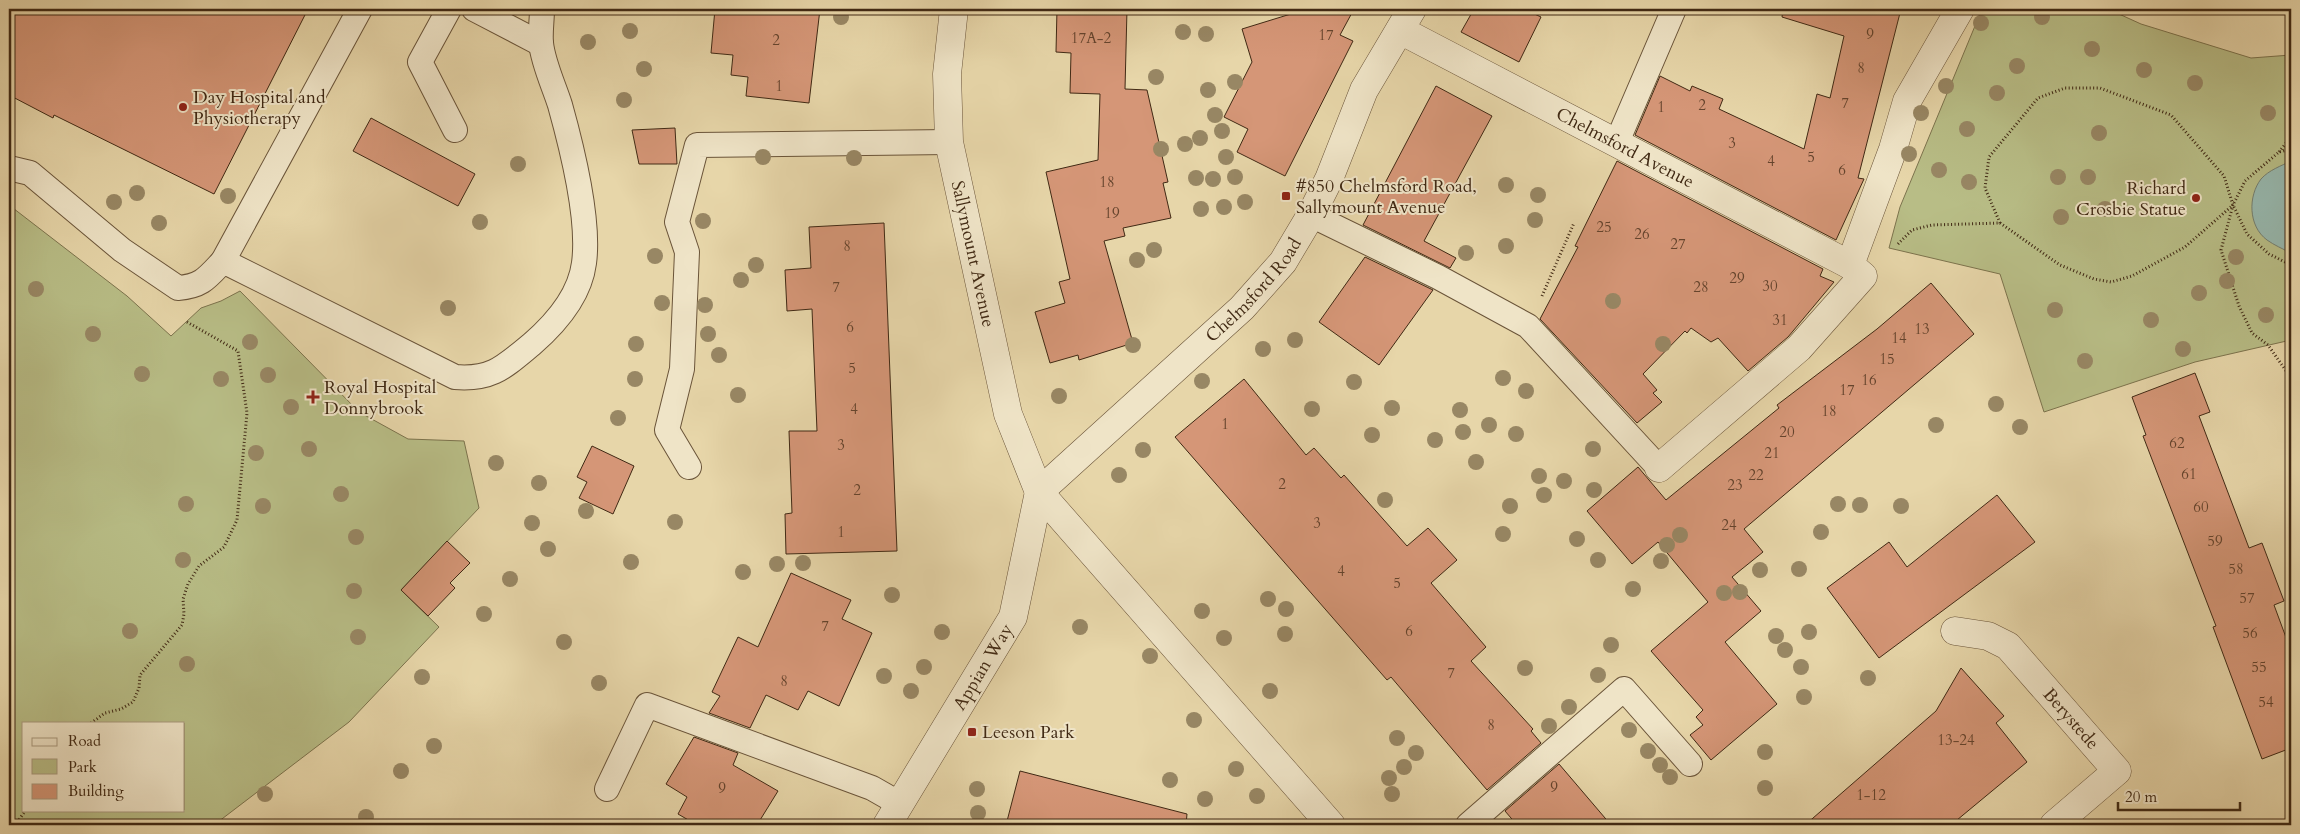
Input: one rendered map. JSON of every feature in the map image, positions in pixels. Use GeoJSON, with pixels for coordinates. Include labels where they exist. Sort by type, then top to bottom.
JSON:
{"type":"FeatureCollection","features":[{"type":"Feature","properties":{"kind":"street","name":"Sallymount Avenue"},"geometry":{"type":"LineString","coordinates":[[954,9],[946,74],[949,142],[1008,414],[1039,492]]}},
{"type":"Feature","properties":{"kind":"street"},"geometry":{"type":"LineString","coordinates":[[1659,468],[1799,348],[1856,270],[1907,101],[1960,9]]}},
{"type":"Feature","properties":{"kind":"street","name":"Chelmsford Avenue"},"geometry":{"type":"LineString","coordinates":[[1406,19],[1617,142],[1856,270]]}},
{"type":"Feature","properties":{"kind":"street","name":"Chelmsford Road"},"geometry":{"type":"LineString","coordinates":[[1039,492],[1263,286],[1284,262],[1329,178],[1364,90],[1406,19]]}},
{"type":"Feature","properties":{"kind":"street"},"geometry":{"type":"LineString","coordinates":[[1039,492],[1331,825]]}},
{"type":"Feature","properties":{"kind":"street","name":"Appian Way"},"geometry":{"type":"LineString","coordinates":[[894,815],[1012,617],[1039,492]]}},
{"type":"Feature","properties":{"kind":"street","name":"Berystede"},"geometry":{"type":"LineString","coordinates":[[1956,631],[1988,636],[2008,646],[2117,771],[2054,825]]}},
{"type":"Feature","properties":{"kind":"lane"},"geometry":{"type":"LineString","coordinates":[[9,168],[30,173],[122,250],[178,288],[192,287],[204,282],[223,261],[360,9]]}},
{"type":"Feature","properties":{"kind":"lane"},"geometry":{"type":"LineString","coordinates":[[449,9],[420,62],[455,130]]}},
{"type":"Feature","properties":{"kind":"lane"},"geometry":{"type":"LineString","coordinates":[[474,9],[541,44]]}},
{"type":"Feature","properties":{"kind":"lane"},"geometry":{"type":"LineString","coordinates":[[223,261],[455,377],[474,378],[492,374],[516,358],[563,311],[577,288],[584,263],[584,228],[578,184],[564,121],[541,44],[542,9]]}},
{"type":"Feature","properties":{"kind":"lane"},"geometry":{"type":"LineString","coordinates":[[1617,142],[1674,9]]}},
{"type":"Feature","properties":{"kind":"lane"},"geometry":{"type":"LineString","coordinates":[[688,467],[666,430],[682,369],[688,252],[677,222],[697,145],[949,142]]}},
{"type":"Feature","properties":{"kind":"lane"},"geometry":{"type":"LineString","coordinates":[[1311,214],[1438,277],[1528,326],[1659,468]]}},
{"type":"Feature","properties":{"kind":"lane"},"geometry":{"type":"LineString","coordinates":[[1468,825],[1624,688],[1690,764]]}},
{"type":"Feature","properties":{"kind":"lane"},"geometry":{"type":"LineString","coordinates":[[607,788],[647,705],[872,788],[894,815]]}},
{"type":"Feature","properties":{"kind":"path"},"geometry":{"type":"LineString","coordinates":[[2233,205],[2185,247],[2132,276],[2111,282],[2094,279],[2060,265],[2000,223],[1985,188],[1989,156],[2038,98],[2065,88],[2100,88],[2171,115],[2224,176],[2233,205],[2247,234],[2269,254],[2291,265]]}},
{"type":"Feature","properties":{"kind":"path"},"geometry":{"type":"LineString","coordinates":[[2291,136],[2279,152],[2245,181],[2233,205],[2221,250],[2239,306],[2252,333],[2268,345],[2291,378]]}},
{"type":"Feature","properties":{"kind":"path"},"geometry":{"type":"LineString","coordinates":[[2279,152],[2291,149]]}},
{"type":"Feature","properties":{"kind":"path"},"geometry":{"type":"LineString","coordinates":[[1528,326],[1574,223]]}},
{"type":"Feature","properties":{"kind":"path"},"geometry":{"type":"LineString","coordinates":[[1856,270],[1912,230],[1932,225],[2000,223]]}},
{"type":"Feature","properties":{"kind":"path"},"geometry":{"type":"LineString","coordinates":[[92,722],[105,713],[121,709],[133,702],[139,688],[140,675],[182,625],[184,614],[183,599],[188,584],[199,566],[224,547],[237,520],[247,412],[238,351],[182,320]]}},
{"type":"Feature","properties":{"kind":"path"},"geometry":{"type":"LineString","coordinates":[[15,825],[25,812]]}},
{"type":"Feature","properties":{"kind":"green space"},"geometry":{"type":"Polygon","coordinates":[[[1982,9],[2108,9],[2141,24],[2251,58],[2291,55],[2291,340],[2195,362],[2044,412],[2000,274],[1889,248],[1900,207],[1982,9]]]}},
{"type":"Feature","properties":{"kind":"green space"},"geometry":{"type":"Polygon","coordinates":[[[9,205],[127,296],[171,336],[201,308],[221,301],[240,291],[359,412],[408,439],[464,441],[479,508],[401,590],[439,627],[349,722],[214,825],[9,825],[9,205]]]}},
{"type":"Feature","properties":{"kind":"water"},"geometry":{"type":"Polygon","coordinates":[[[2291,161],[2291,253],[2270,242],[2261,234],[2253,219],[2252,202],[2261,179],[2271,171],[2291,161]]]}},
{"type":"Feature","properties":{"kind":"building"},"geometry":{"type":"Polygon","coordinates":[[[9,9],[308,9],[214,194],[54,115],[53,118],[9,95],[9,9]]]}},
{"type":"Feature","properties":{"kind":"building"},"geometry":{"type":"Polygon","coordinates":[[[715,9],[820,9],[809,103],[746,96],[748,77],[731,75],[733,55],[711,53],[715,9]]]}},
{"type":"Feature","properties":{"kind":"building"},"geometry":{"type":"Polygon","coordinates":[[[1057,9],[1127,9],[1125,89],[1147,90],[1168,182],[1163,183],[1171,218],[1123,228],[1125,236],[1104,241],[1133,343],[1079,360],[1078,355],[1050,363],[1035,312],[1065,303],[1059,282],[1070,279],[1046,172],[1098,160],[1100,94],[1070,93],[1071,53],[1056,52],[1057,9]]]}},
{"type":"Feature","properties":{"kind":"building"},"geometry":{"type":"Polygon","coordinates":[[[1307,9],[1354,9],[1340,35],[1353,41],[1285,176],[1237,152],[1248,129],[1224,117],[1252,62],[1242,29],[1307,9]]]}},
{"type":"Feature","properties":{"kind":"building"},"geometry":{"type":"Polygon","coordinates":[[[1474,9],[1524,9],[1541,17],[1519,62],[1461,32],[1474,9]]]}},
{"type":"Feature","properties":{"kind":"building"},"geometry":{"type":"Polygon","coordinates":[[[1783,9],[1901,9],[1858,178],[1864,179],[1836,240],[1635,135],[1660,76],[1690,91],[1692,86],[1723,99],[1719,109],[1804,149],[1817,94],[1830,98],[1844,36],[1782,17],[1783,9]]]}},
{"type":"Feature","properties":{"kind":"building"},"geometry":{"type":"Polygon","coordinates":[[[1436,86],[1492,116],[1424,241],[1456,258],[1450,268],[1363,225],[1436,86]]]}},
{"type":"Feature","properties":{"kind":"building"},"geometry":{"type":"Polygon","coordinates":[[[371,118],[475,174],[458,206],[353,151],[371,118]]]}},
{"type":"Feature","properties":{"kind":"building"},"geometry":{"type":"Polygon","coordinates":[[[675,128],[677,164],[639,164],[632,130],[675,128]]]}},
{"type":"Feature","properties":{"kind":"building"},"geometry":{"type":"Polygon","coordinates":[[[1617,161],[1823,269],[1820,276],[1834,282],[1788,337],[1748,371],[1718,338],[1711,342],[1691,328],[1687,333],[1685,331],[1643,374],[1657,390],[1653,393],[1662,402],[1637,423],[1540,319],[1578,247],[1575,246],[1617,161]]]}},
{"type":"Feature","properties":{"kind":"building"},"geometry":{"type":"Polygon","coordinates":[[[884,223],[897,551],[786,554],[785,514],[792,513],[789,431],[817,431],[812,309],[787,311],[785,270],[811,268],[809,227],[884,223]]]}},
{"type":"Feature","properties":{"kind":"building"},"geometry":{"type":"Polygon","coordinates":[[[1365,257],[1433,290],[1379,365],[1319,322],[1365,257]]]}},
{"type":"Feature","properties":{"kind":"building"},"geometry":{"type":"Polygon","coordinates":[[[1931,283],[1974,334],[1744,529],[1763,552],[1732,577],[1761,611],[1725,642],[1777,704],[1711,760],[1690,735],[1703,725],[1696,717],[1703,710],[1651,651],[1708,602],[1658,542],[1632,564],[1587,511],[1638,467],[1666,500],[1779,408],[1777,405],[1877,329],[1931,283]]]}},
{"type":"Feature","properties":{"kind":"building"},"geometry":{"type":"Polygon","coordinates":[[[2195,373],[2210,412],[2199,416],[2249,548],[2262,543],[2284,601],[2274,605],[2291,651],[2291,748],[2262,759],[2213,627],[2216,626],[2143,436],[2146,435],[2132,397],[2195,373]]]}},
{"type":"Feature","properties":{"kind":"building"},"geometry":{"type":"Polygon","coordinates":[[[1244,379],[1306,455],[1314,448],[1341,478],[1344,475],[1407,546],[1428,528],[1457,560],[1431,583],[1486,647],[1471,661],[1533,729],[1531,731],[1541,743],[1487,790],[1391,677],[1387,680],[1175,437],[1244,379]]]}},
{"type":"Feature","properties":{"kind":"building"},"geometry":{"type":"Polygon","coordinates":[[[592,446],[634,466],[613,514],[579,498],[587,482],[577,477],[592,446]]]}},
{"type":"Feature","properties":{"kind":"building"},"geometry":{"type":"Polygon","coordinates":[[[1997,495],[2035,542],[1879,658],[1827,588],[1889,542],[1907,567],[1997,495]]]}},
{"type":"Feature","properties":{"kind":"building"},"geometry":{"type":"Polygon","coordinates":[[[447,541],[470,563],[450,583],[455,588],[428,616],[401,590],[447,541]]]}},
{"type":"Feature","properties":{"kind":"building"},"geometry":{"type":"Polygon","coordinates":[[[791,573],[851,600],[842,619],[872,633],[839,706],[808,691],[798,710],[766,695],[750,728],[709,713],[720,696],[712,692],[738,637],[758,647],[791,573]]]}},
{"type":"Feature","properties":{"kind":"building"},"geometry":{"type":"Polygon","coordinates":[[[1961,668],[2004,716],[1996,723],[2027,762],[1951,825],[1805,825],[1936,711],[1961,668]]]}},
{"type":"Feature","properties":{"kind":"building"},"geometry":{"type":"Polygon","coordinates":[[[694,737],[738,753],[733,765],[778,791],[757,825],[697,825],[678,814],[687,797],[666,784],[694,737]]]}},
{"type":"Feature","properties":{"kind":"building"},"geometry":{"type":"Polygon","coordinates":[[[1559,764],[1611,825],[1517,825],[1505,811],[1559,764]]]}},
{"type":"Feature","properties":{"kind":"building"},"geometry":{"type":"Polygon","coordinates":[[[1020,771],[1187,814],[1186,825],[1006,825],[1020,771]]]}},
{"type":"Feature","properties":{"kind":"place","name":"Day Hospital and Physiotherapy"},"geometry":{"type":"Point","coordinates":[183,107]}},
{"type":"Feature","properties":{"kind":"place","name":"#850 Chelmsford Road, Sallymount Avenue"},"geometry":{"type":"Point","coordinates":[1286,196]}},
{"type":"Feature","properties":{"kind":"place","name":"Richard Crosbie Statue"},"geometry":{"type":"Point","coordinates":[2196,198]}},
{"type":"Feature","properties":{"kind":"place","name":"Royal Hospital Donnybrook"},"geometry":{"type":"Point","coordinates":[313,397]}},
{"type":"Feature","properties":{"kind":"place","name":"Leeson Park"},"geometry":{"type":"Point","coordinates":[972,732]}}]}
